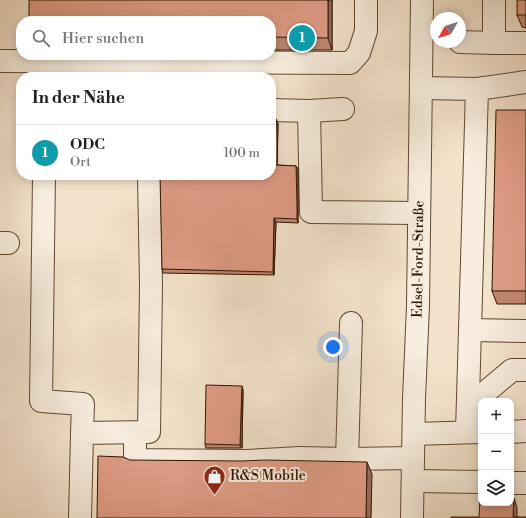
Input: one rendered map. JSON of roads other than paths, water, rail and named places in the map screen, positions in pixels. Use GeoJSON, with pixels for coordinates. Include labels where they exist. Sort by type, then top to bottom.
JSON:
{"type":"FeatureCollection","features":[{"type":"Feature","properties":{"kind":"street"},"geometry":{"type":"LineString","coordinates":[[0,61],[350,63],[359,53],[366,31],[366,0]]}},
{"type":"Feature","properties":{"kind":"street","name":"Edsel-Ford-Straße"},"geometry":{"type":"LineString","coordinates":[[412,518],[418,306],[421,88],[429,41],[422,0]]}},
{"type":"Feature","properties":{"kind":"street"},"geometry":{"type":"LineString","coordinates":[[494,0],[494,43]]}},
{"type":"Feature","properties":{"kind":"street"},"geometry":{"type":"LineString","coordinates":[[466,42],[526,44]]}},
{"type":"Feature","properties":{"kind":"street"},"geometry":{"type":"LineString","coordinates":[[421,88],[477,89],[526,82]]}},
{"type":"Feature","properties":{"kind":"street"},"geometry":{"type":"LineString","coordinates":[[414,434],[474,432],[468,407],[477,89]]}},
{"type":"Feature","properties":{"kind":"street"},"geometry":{"type":"LineString","coordinates":[[276,110],[309,111],[344,109]]}},
{"type":"Feature","properties":{"kind":"street"},"geometry":{"type":"LineString","coordinates":[[309,111],[311,212],[419,213]]}},
{"type":"Feature","properties":{"kind":"street"},"geometry":{"type":"LineString","coordinates":[[44,180],[41,401],[83,404],[80,518]]}},
{"type":"Feature","properties":{"kind":"street"},"geometry":{"type":"LineString","coordinates":[[82,433],[148,432],[151,284],[149,180]]}},
{"type":"Feature","properties":{"kind":"street"},"geometry":{"type":"LineString","coordinates":[[347,459],[351,323]]}},
{"type":"Feature","properties":{"kind":"street"},"geometry":{"type":"LineString","coordinates":[[470,330],[526,331]]}},
{"type":"Feature","properties":{"kind":"street"},"geometry":{"type":"LineString","coordinates":[[468,407],[512,370],[526,370]]}},
{"type":"Feature","properties":{"kind":"street"},"geometry":{"type":"LineString","coordinates":[[514,432],[526,432]]}},
{"type":"Feature","properties":{"kind":"street"},"geometry":{"type":"LineString","coordinates":[[135,433],[135,460],[246,461],[300,458],[413,458]]}},
{"type":"Feature","properties":{"kind":"street"},"geometry":{"type":"LineString","coordinates":[[413,481],[478,482]]}},
{"type":"Feature","properties":{"kind":"street"},"geometry":{"type":"LineString","coordinates":[[514,483],[526,483]]}},
{"type":"Feature","properties":{"kind":"place","name":"ODC"},"geometry":{"type":"Point","coordinates":[302,38]}},
{"type":"Feature","properties":{"kind":"place","name":"R&S Mobile"},"geometry":{"type":"Point","coordinates":[214,496]}}]}
